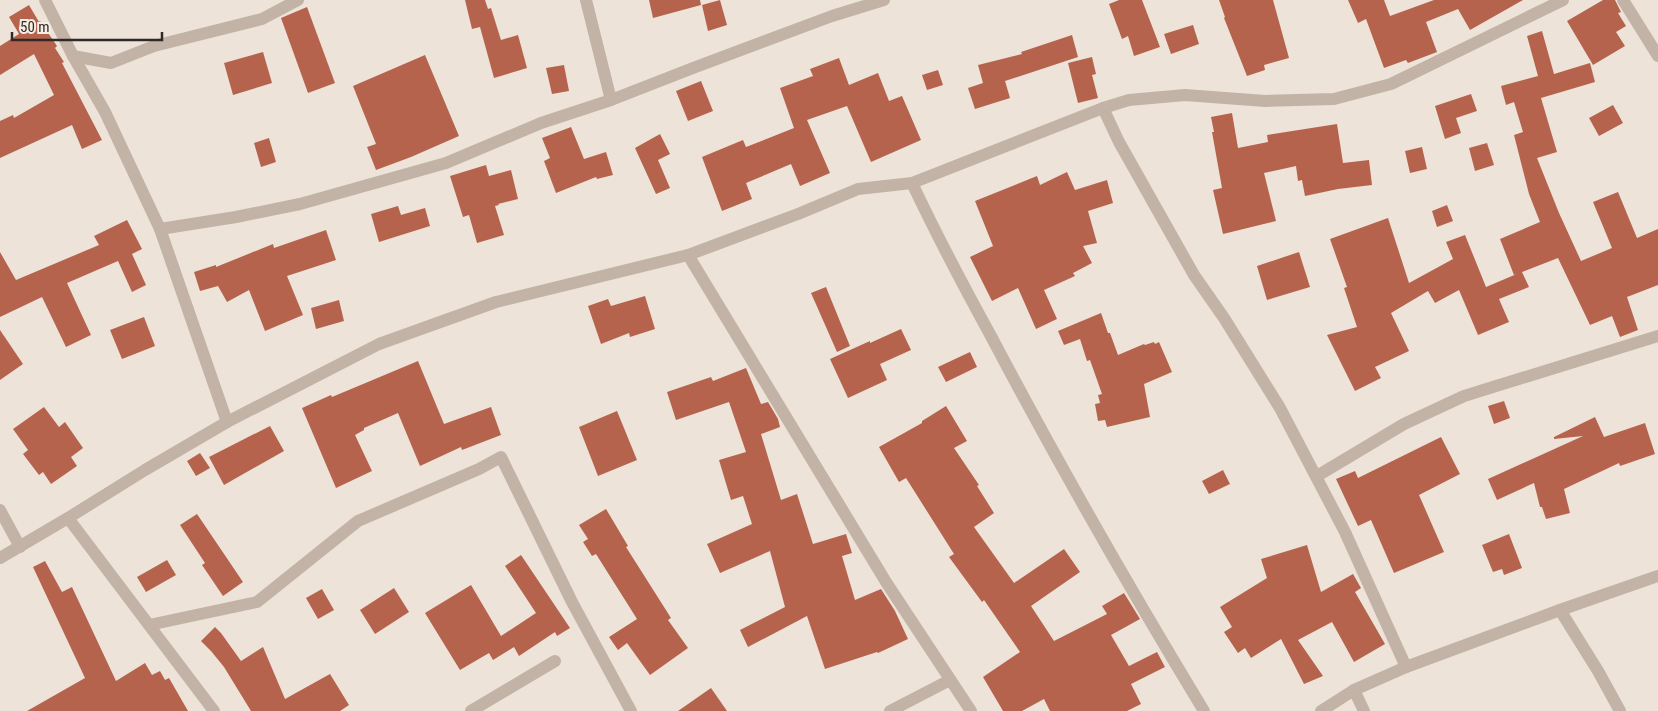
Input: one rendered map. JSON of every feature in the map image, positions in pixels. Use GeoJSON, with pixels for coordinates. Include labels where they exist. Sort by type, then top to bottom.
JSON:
{"type":"FeatureCollection","features":[{"type":"Feature","properties":{"kind":"street"},"geometry":{"type":"LineString","coordinates":[[45,0],[73,56],[105,112],[160,229],[227,422]]}},
{"type":"Feature","properties":{"kind":"street"},"geometry":{"type":"LineString","coordinates":[[73,56],[111,62],[154,46],[262,19],[298,0]]}},
{"type":"Feature","properties":{"kind":"street"},"geometry":{"type":"LineString","coordinates":[[586,0],[611,100]]}},
{"type":"Feature","properties":{"kind":"street"},"geometry":{"type":"LineString","coordinates":[[160,229],[236,217],[300,204],[436,166],[541,123],[611,100],[823,20],[884,0]]}},
{"type":"Feature","properties":{"kind":"street"},"geometry":{"type":"LineString","coordinates":[[0,558],[227,422],[379,344],[496,302],[688,255],[798,214],[858,189],[912,183],[1103,108],[1129,100],[1184,95],[1265,101],[1334,100],[1391,84],[1563,0]]}},
{"type":"Feature","properties":{"kind":"street"},"geometry":{"type":"LineString","coordinates":[[1623,0],[1658,56]]}},
{"type":"Feature","properties":{"kind":"street"},"geometry":{"type":"LineString","coordinates":[[1103,108],[1118,142],[1194,275],[1224,318],[1280,408],[1317,476],[1365,573],[1406,668]]}},
{"type":"Feature","properties":{"kind":"street"},"geometry":{"type":"LineString","coordinates":[[912,183],[956,274],[1056,459],[1204,711]]}},
{"type":"Feature","properties":{"kind":"street"},"geometry":{"type":"LineString","coordinates":[[688,255],[886,582],[971,711]]}},
{"type":"Feature","properties":{"kind":"street"},"geometry":{"type":"LineString","coordinates":[[1317,476],[1404,424],[1464,396],[1658,336]]}},
{"type":"Feature","properties":{"kind":"street"},"geometry":{"type":"LineString","coordinates":[[149,625],[257,602],[358,522],[479,469],[501,457],[572,602],[631,711]]}},
{"type":"Feature","properties":{"kind":"street"},"geometry":{"type":"LineString","coordinates":[[0,510],[20,546]]}},
{"type":"Feature","properties":{"kind":"street"},"geometry":{"type":"LineString","coordinates":[[68,518],[214,711]]}},
{"type":"Feature","properties":{"kind":"street"},"geometry":{"type":"LineString","coordinates":[[1321,711],[1354,690],[1406,668],[1560,610],[1658,576]]}},
{"type":"Feature","properties":{"kind":"street"},"geometry":{"type":"LineString","coordinates":[[1560,610],[1598,671],[1620,711]]}},
{"type":"Feature","properties":{"kind":"street"},"geometry":{"type":"LineString","coordinates":[[471,711],[555,661]]}},
{"type":"Feature","properties":{"kind":"street"},"geometry":{"type":"LineString","coordinates":[[890,711],[950,680]]}},
{"type":"Feature","properties":{"kind":"street"},"geometry":{"type":"LineString","coordinates":[[1354,690],[1364,711]]}},
{"type":"Feature","properties":{"kind":"building"},"geometry":{"type":"Polygon","coordinates":[[[465,0],[485,0],[488,9],[491,8],[501,40],[518,35],[527,68],[494,78],[480,27],[472,29],[465,0]]]}},
{"type":"Feature","properties":{"kind":"building"},"geometry":{"type":"Polygon","coordinates":[[[649,0],[700,0],[701,5],[653,18],[649,0]]]}},
{"type":"Feature","properties":{"kind":"building"},"geometry":{"type":"Polygon","coordinates":[[[720,0],[727,25],[708,31],[702,5],[720,0]]]}},
{"type":"Feature","properties":{"kind":"building"},"geometry":{"type":"Polygon","coordinates":[[[1119,0],[1142,0],[1160,47],[1134,56],[1128,36],[1122,39],[1109,4],[1119,0]]]}},
{"type":"Feature","properties":{"kind":"building"},"geometry":{"type":"Polygon","coordinates":[[[1219,0],[1273,0],[1289,58],[1264,65],[1265,70],[1247,76],[1224,18],[1219,0]]]}},
{"type":"Feature","properties":{"kind":"building"},"geometry":{"type":"Polygon","coordinates":[[[1348,0],[1384,0],[1390,16],[1434,0],[1523,0],[1470,30],[1458,9],[1426,22],[1437,52],[1408,63],[1406,60],[1384,68],[1366,19],[1358,23],[1348,0]]]}},
{"type":"Feature","properties":{"kind":"building"},"geometry":{"type":"Polygon","coordinates":[[[1603,0],[1615,0],[1621,12],[1618,13],[1626,26],[1616,32],[1625,46],[1593,65],[1567,21],[1603,0]]]}},
{"type":"Feature","properties":{"kind":"building"},"geometry":{"type":"Polygon","coordinates":[[[29,5],[57,46],[55,48],[64,62],[62,63],[102,140],[82,149],[72,125],[0,158],[0,121],[13,115],[14,118],[54,95],[34,54],[0,75],[0,46],[19,34],[9,17],[29,5]]]}},
{"type":"Feature","properties":{"kind":"building"},"geometry":{"type":"Polygon","coordinates":[[[307,7],[335,83],[308,93],[281,18],[307,7]]]}},
{"type":"Feature","properties":{"kind":"building"},"geometry":{"type":"Polygon","coordinates":[[[1193,25],[1199,44],[1171,54],[1164,34],[1193,25]]]}},
{"type":"Feature","properties":{"kind":"building"},"geometry":{"type":"Polygon","coordinates":[[[1542,31],[1554,74],[1590,63],[1595,82],[1541,98],[1557,152],[1537,158],[1581,261],[1612,248],[1593,202],[1618,192],[1637,238],[1658,229],[1658,285],[1627,297],[1638,330],[1620,337],[1612,316],[1590,325],[1558,258],[1522,272],[1529,287],[1499,299],[1509,322],[1478,335],[1459,290],[1435,303],[1428,291],[1391,313],[1409,351],[1375,367],[1381,378],[1355,391],[1327,335],[1357,327],[1344,288],[1347,287],[1330,239],[1388,218],[1409,283],[1453,259],[1446,242],[1465,235],[1486,287],[1519,273],[1514,275],[1500,239],[1540,222],[1529,194],[1514,135],[1523,132],[1514,102],[1506,105],[1501,86],[1538,76],[1527,36],[1542,31]]]}},
{"type":"Feature","properties":{"kind":"building"},"geometry":{"type":"Polygon","coordinates":[[[1072,35],[1078,57],[1005,81],[1010,98],[975,109],[968,88],[983,83],[978,65],[1022,54],[1021,52],[1072,35]]]}},
{"type":"Feature","properties":{"kind":"building"},"geometry":{"type":"Polygon","coordinates":[[[263,52],[272,83],[233,95],[224,63],[263,52]]]}},
{"type":"Feature","properties":{"kind":"building"},"geometry":{"type":"Polygon","coordinates":[[[425,55],[459,136],[376,170],[367,147],[376,144],[353,86],[425,55]]]}},
{"type":"Feature","properties":{"kind":"building"},"geometry":{"type":"Polygon","coordinates":[[[1092,57],[1096,74],[1092,75],[1098,98],[1078,103],[1068,63],[1092,57]]]}},
{"type":"Feature","properties":{"kind":"building"},"geometry":{"type":"Polygon","coordinates":[[[839,58],[849,85],[878,73],[889,101],[902,96],[921,140],[871,162],[847,106],[807,120],[830,173],[800,186],[791,164],[746,183],[752,199],[722,211],[702,157],[743,140],[746,147],[794,128],[780,88],[813,76],[810,69],[839,58]]]}},
{"type":"Feature","properties":{"kind":"building"},"geometry":{"type":"Polygon","coordinates":[[[564,65],[569,91],[552,94],[546,68],[564,65]]]}},
{"type":"Feature","properties":{"kind":"building"},"geometry":{"type":"Polygon","coordinates":[[[938,70],[943,85],[927,90],[922,75],[938,70]]]}},
{"type":"Feature","properties":{"kind":"building"},"geometry":{"type":"Polygon","coordinates":[[[701,81],[713,111],[688,121],[676,91],[701,81]]]}},
{"type":"Feature","properties":{"kind":"building"},"geometry":{"type":"Polygon","coordinates":[[[1471,94],[1477,111],[1456,118],[1461,133],[1445,139],[1435,106],[1471,94]]]}},
{"type":"Feature","properties":{"kind":"building"},"geometry":{"type":"Polygon","coordinates":[[[1613,105],[1623,123],[1599,136],[1589,118],[1613,105]]]}},
{"type":"Feature","properties":{"kind":"building"},"geometry":{"type":"Polygon","coordinates":[[[1232,113],[1238,148],[1268,142],[1267,135],[1337,124],[1343,163],[1369,160],[1372,185],[1338,189],[1305,196],[1302,180],[1298,181],[1296,166],[1264,173],[1276,221],[1223,234],[1213,190],[1222,188],[1211,117],[1232,113]]]}},
{"type":"Feature","properties":{"kind":"building"},"geometry":{"type":"Polygon","coordinates":[[[571,127],[584,159],[606,152],[613,175],[597,179],[596,177],[556,193],[544,161],[550,158],[542,138],[571,127]]]}},
{"type":"Feature","properties":{"kind":"building"},"geometry":{"type":"Polygon","coordinates":[[[660,134],[670,154],[658,160],[670,188],[656,194],[635,148],[660,134]]]}},
{"type":"Feature","properties":{"kind":"building"},"geometry":{"type":"Polygon","coordinates":[[[269,138],[276,162],[261,167],[254,143],[269,138]]]}},
{"type":"Feature","properties":{"kind":"building"},"geometry":{"type":"Polygon","coordinates":[[[1487,143],[1494,165],[1475,171],[1469,148],[1487,143]]]}},
{"type":"Feature","properties":{"kind":"building"},"geometry":{"type":"Polygon","coordinates":[[[1422,147],[1427,169],[1410,173],[1405,151],[1422,147]]]}},
{"type":"Feature","properties":{"kind":"building"},"geometry":{"type":"Polygon","coordinates":[[[486,165],[489,176],[511,170],[518,199],[495,206],[504,235],[477,243],[469,215],[463,217],[450,176],[486,165]]]}},
{"type":"Feature","properties":{"kind":"building"},"geometry":{"type":"Polygon","coordinates":[[[1067,172],[1075,190],[1107,180],[1113,203],[1088,211],[1097,243],[1083,246],[1092,263],[1073,273],[1075,276],[1044,290],[1057,319],[1036,329],[1018,288],[992,301],[970,257],[993,246],[975,201],[1037,176],[1040,185],[1067,172]]]}},
{"type":"Feature","properties":{"kind":"building"},"geometry":{"type":"Polygon","coordinates":[[[1447,205],[1453,221],[1437,227],[1432,211],[1447,205]]]}},
{"type":"Feature","properties":{"kind":"building"},"geometry":{"type":"Polygon","coordinates":[[[398,206],[401,215],[425,208],[430,226],[379,242],[371,214],[398,206]]]}},
{"type":"Feature","properties":{"kind":"building"},"geometry":{"type":"Polygon","coordinates":[[[127,220],[142,249],[132,254],[146,285],[132,292],[118,261],[67,283],[91,335],[66,347],[42,297],[0,317],[0,252],[16,280],[99,245],[94,236],[127,220]]]}},
{"type":"Feature","properties":{"kind":"building"},"geometry":{"type":"Polygon","coordinates":[[[326,230],[336,260],[287,276],[303,315],[265,331],[249,290],[227,302],[218,286],[200,291],[194,272],[216,265],[216,267],[273,244],[274,248],[326,230]]]}},
{"type":"Feature","properties":{"kind":"building"},"geometry":{"type":"Polygon","coordinates":[[[1299,252],[1310,287],[1267,300],[1257,266],[1299,252]]]}},
{"type":"Feature","properties":{"kind":"building"},"geometry":{"type":"Polygon","coordinates":[[[826,287],[850,346],[837,352],[811,293],[826,287]]]}},
{"type":"Feature","properties":{"kind":"building"},"geometry":{"type":"Polygon","coordinates":[[[645,296],[655,329],[630,337],[629,333],[601,344],[588,306],[608,299],[611,306],[645,296]]]}},
{"type":"Feature","properties":{"kind":"building"},"geometry":{"type":"Polygon","coordinates":[[[339,300],[344,321],[316,329],[311,308],[339,300]]]}},
{"type":"Feature","properties":{"kind":"building"},"geometry":{"type":"Polygon","coordinates":[[[1101,313],[1118,355],[1144,344],[1159,342],[1172,372],[1144,384],[1150,417],[1107,427],[1105,420],[1098,421],[1095,404],[1100,403],[1098,395],[1102,394],[1090,360],[1087,361],[1080,339],[1064,345],[1058,331],[1101,313]]]}},
{"type":"Feature","properties":{"kind":"building"},"geometry":{"type":"Polygon","coordinates":[[[144,317],[155,346],[122,359],[110,330],[144,317]]]}},
{"type":"Feature","properties":{"kind":"building"},"geometry":{"type":"Polygon","coordinates":[[[901,329],[911,350],[880,364],[887,380],[848,398],[830,359],[901,329]]]}},
{"type":"Feature","properties":{"kind":"building"},"geometry":{"type":"Polygon","coordinates":[[[0,330],[23,364],[0,380],[0,330]]]}},
{"type":"Feature","properties":{"kind":"building"},"geometry":{"type":"Polygon","coordinates":[[[970,352],[977,367],[946,382],[938,367],[970,352]]]}},
{"type":"Feature","properties":{"kind":"building"},"geometry":{"type":"Polygon","coordinates":[[[418,361],[444,424],[491,407],[501,435],[462,450],[461,447],[420,466],[398,413],[364,428],[364,430],[355,435],[372,471],[336,488],[302,408],[418,361]]]}},
{"type":"Feature","properties":{"kind":"building"},"geometry":{"type":"Polygon","coordinates":[[[746,368],[761,404],[768,402],[778,419],[780,427],[761,434],[781,500],[797,494],[813,544],[846,534],[852,553],[842,556],[855,600],[881,589],[895,611],[908,639],[878,653],[825,669],[807,616],[748,647],[740,630],[785,607],[770,551],[720,573],[707,544],[752,524],[743,496],[731,500],[719,460],[746,452],[729,402],[676,420],[667,392],[711,377],[713,381],[746,368]]]}},
{"type":"Feature","properties":{"kind":"building"},"geometry":{"type":"Polygon","coordinates":[[[1504,401],[1510,418],[1494,424],[1488,406],[1504,401]]]}},
{"type":"Feature","properties":{"kind":"building"},"geometry":{"type":"Polygon","coordinates":[[[946,406],[967,441],[954,448],[979,485],[977,486],[994,513],[974,527],[1014,583],[1064,549],[1080,572],[1031,606],[1054,641],[1107,614],[1102,606],[1124,593],[1140,619],[1111,635],[1129,666],[1157,652],[1165,667],[1131,684],[1141,704],[1127,711],[1050,711],[1044,699],[1022,711],[1003,711],[983,677],[1020,652],[984,600],[982,602],[949,557],[954,554],[906,478],[899,482],[879,447],[922,423],[922,421],[946,406]]]}},
{"type":"Feature","properties":{"kind":"building"},"geometry":{"type":"Polygon","coordinates":[[[44,407],[59,427],[65,422],[83,448],[71,457],[77,466],[51,484],[43,472],[39,475],[23,454],[28,450],[13,429],[44,407]]]}},
{"type":"Feature","properties":{"kind":"building"},"geometry":{"type":"Polygon","coordinates":[[[617,411],[637,460],[598,476],[579,427],[617,411]]]}},
{"type":"Feature","properties":{"kind":"building"},"geometry":{"type":"Polygon","coordinates":[[[1595,417],[1604,437],[1645,423],[1655,454],[1620,466],[1619,463],[1564,489],[1570,513],[1546,519],[1542,507],[1540,507],[1534,483],[1497,500],[1488,479],[1583,436],[1554,439],[1554,437],[1595,417]]]}},
{"type":"Feature","properties":{"kind":"building"},"geometry":{"type":"Polygon","coordinates":[[[270,426],[284,451],[224,485],[209,457],[270,426]]]}},
{"type":"Feature","properties":{"kind":"building"},"geometry":{"type":"Polygon","coordinates":[[[1441,437],[1460,474],[1419,495],[1444,552],[1394,573],[1371,520],[1358,526],[1336,479],[1355,471],[1358,478],[1441,437]]]}},
{"type":"Feature","properties":{"kind":"building"},"geometry":{"type":"Polygon","coordinates":[[[200,453],[210,468],[196,476],[187,461],[200,453]]]}},
{"type":"Feature","properties":{"kind":"building"},"geometry":{"type":"Polygon","coordinates":[[[1223,470],[1230,484],[1209,494],[1202,481],[1223,470]]]}},
{"type":"Feature","properties":{"kind":"building"},"geometry":{"type":"Polygon","coordinates":[[[606,509],[628,546],[626,547],[671,618],[668,620],[688,648],[650,675],[627,643],[618,650],[609,637],[637,619],[596,554],[592,556],[583,542],[588,539],[579,525],[606,509]]]}},
{"type":"Feature","properties":{"kind":"building"},"geometry":{"type":"Polygon","coordinates":[[[197,514],[243,582],[223,596],[202,565],[205,563],[180,525],[197,514]]]}},
{"type":"Feature","properties":{"kind":"building"},"geometry":{"type":"Polygon","coordinates":[[[1509,534],[1522,568],[1504,575],[1502,569],[1493,572],[1482,545],[1509,534]]]}},
{"type":"Feature","properties":{"kind":"building"},"geometry":{"type":"Polygon","coordinates":[[[1307,545],[1321,592],[1353,574],[1361,588],[1355,592],[1385,644],[1354,662],[1332,622],[1298,640],[1323,676],[1304,684],[1281,639],[1251,658],[1245,648],[1238,653],[1224,632],[1232,627],[1220,607],[1267,578],[1261,559],[1307,545]]]}},
{"type":"Feature","properties":{"kind":"building"},"geometry":{"type":"Polygon","coordinates":[[[521,555],[570,628],[557,636],[555,632],[519,656],[514,647],[493,660],[489,653],[460,670],[425,613],[471,585],[501,636],[536,613],[505,566],[521,555]]]}},
{"type":"Feature","properties":{"kind":"building"},"geometry":{"type":"Polygon","coordinates":[[[167,560],[176,575],[146,592],[137,577],[167,560]]]}},
{"type":"Feature","properties":{"kind":"building"},"geometry":{"type":"Polygon","coordinates":[[[45,561],[62,592],[72,587],[116,681],[145,663],[152,675],[160,671],[165,680],[169,678],[188,711],[27,711],[85,678],[33,567],[45,561]]]}},
{"type":"Feature","properties":{"kind":"building"},"geometry":{"type":"Polygon","coordinates":[[[394,588],[409,612],[375,634],[360,610],[394,588]]]}},
{"type":"Feature","properties":{"kind":"building"},"geometry":{"type":"Polygon","coordinates":[[[322,589],[334,610],[318,619],[306,598],[322,589]]]}},
{"type":"Feature","properties":{"kind":"building"},"geometry":{"type":"Polygon","coordinates":[[[215,627],[241,661],[263,647],[285,699],[330,674],[349,705],[340,711],[251,711],[224,667],[201,641],[215,627]]]}},
{"type":"Feature","properties":{"kind":"building"},"geometry":{"type":"Polygon","coordinates":[[[711,688],[727,711],[678,711],[711,688]]]}}]}
